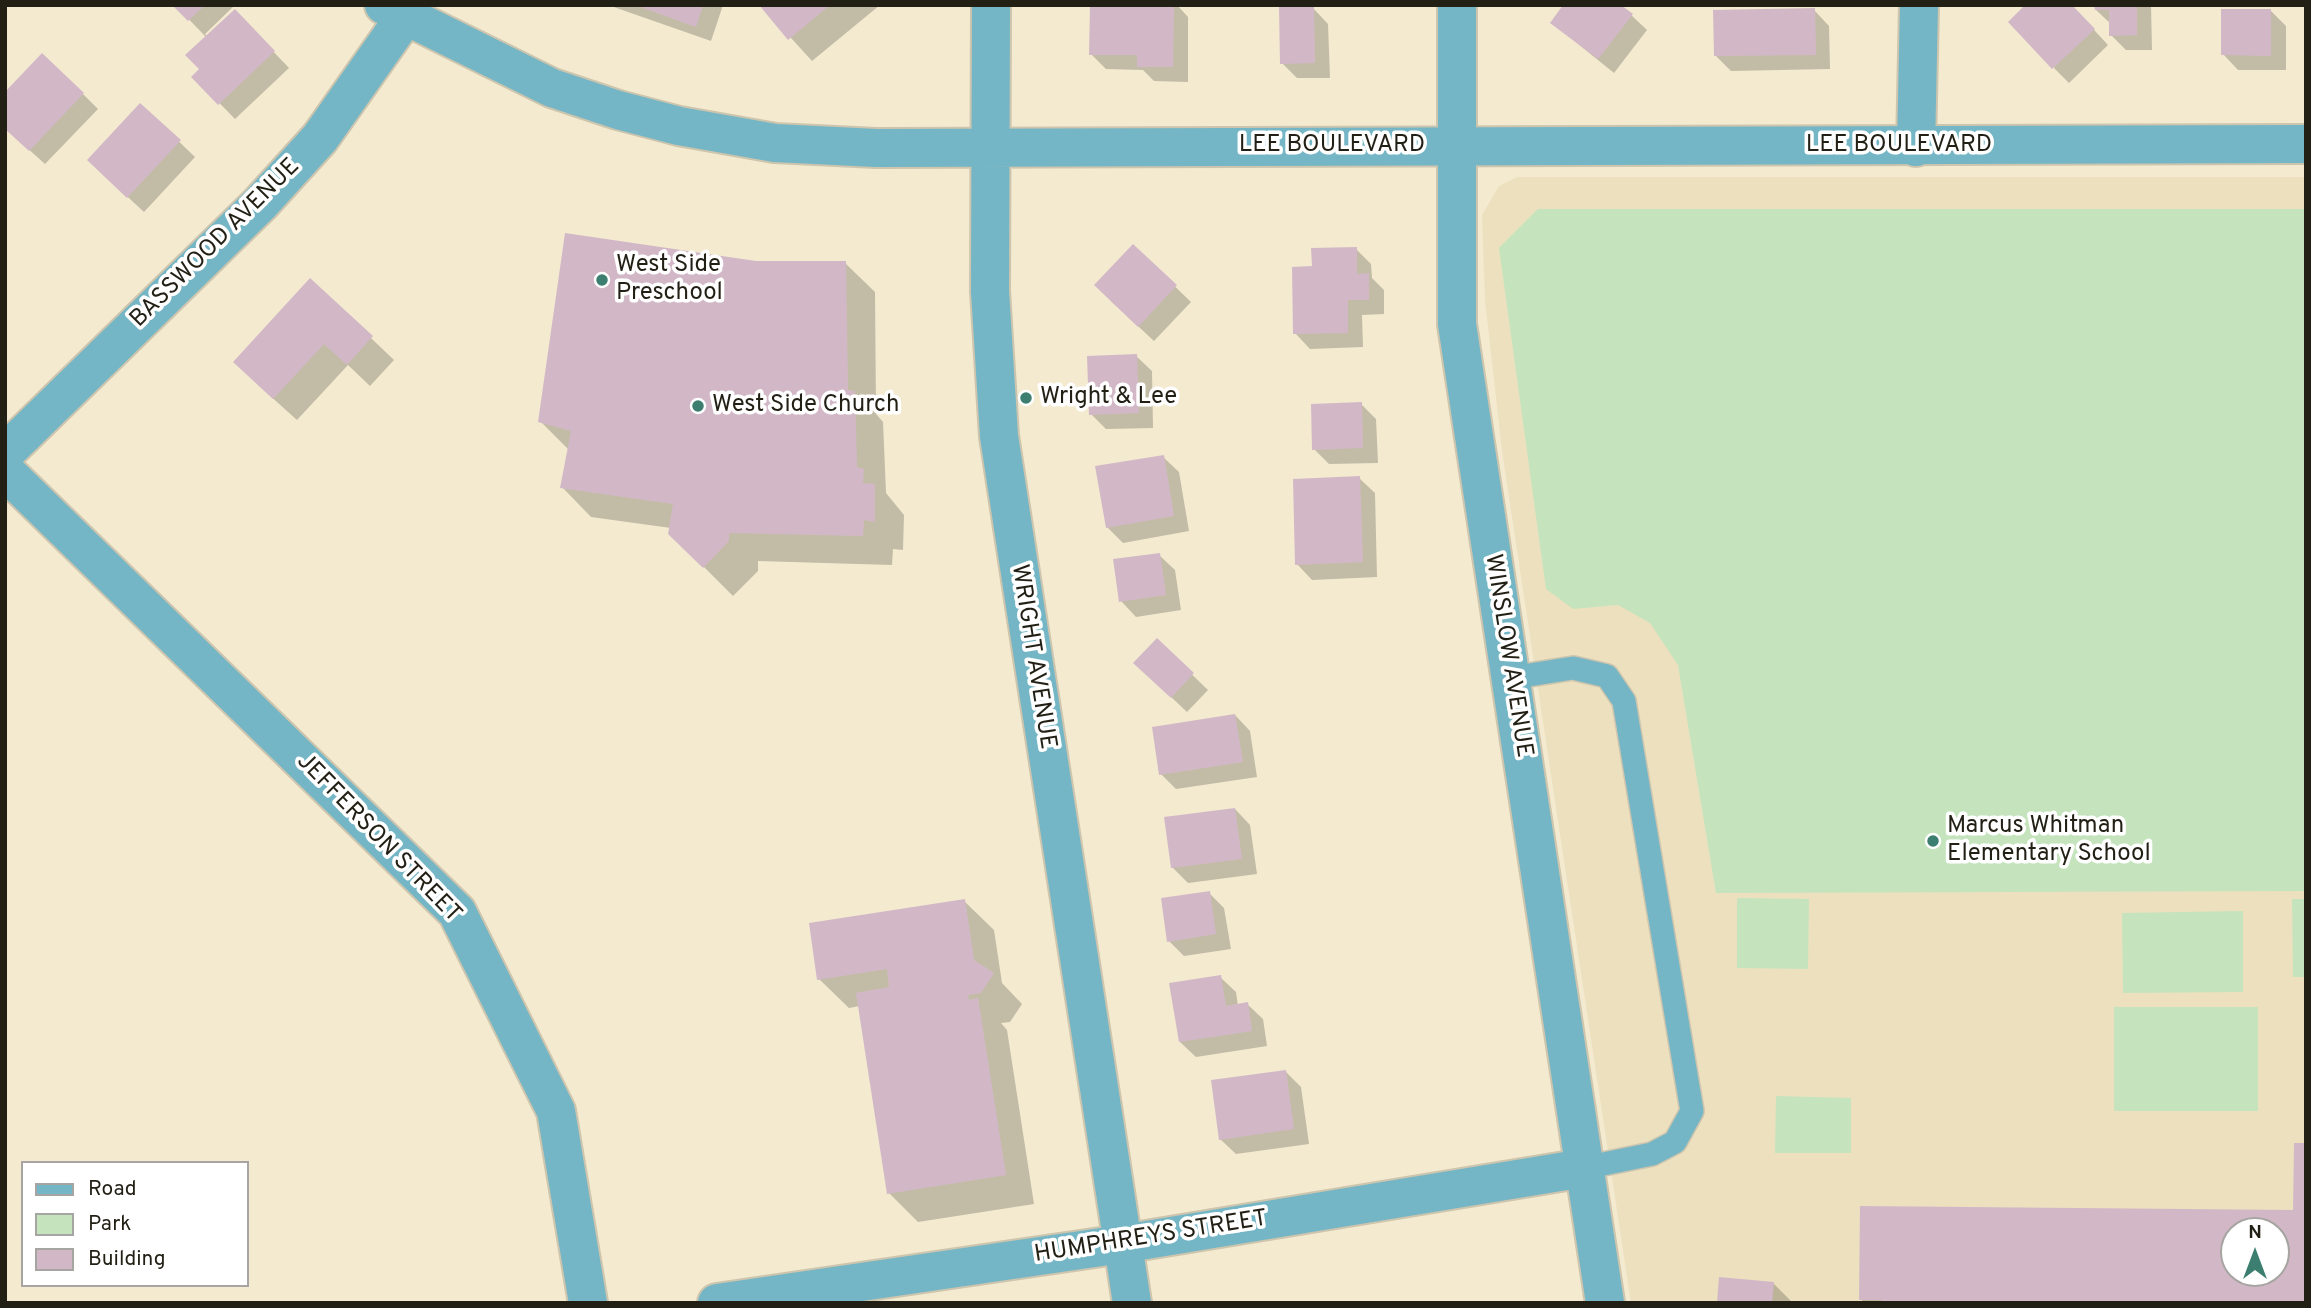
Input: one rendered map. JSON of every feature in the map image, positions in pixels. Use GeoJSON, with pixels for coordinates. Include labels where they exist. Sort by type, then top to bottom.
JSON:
{"type":"FeatureCollection","features":[{"type":"Feature","properties":{"kind":"street","name":"WRIGHT AVENUE"},"geometry":{"type":"LineString","coordinates":[[991,5],[990,305],[999,436],[1132,1303]]}},
{"type":"Feature","properties":{"kind":"street","name":"WINSLOW AVENUE"},"geometry":{"type":"LineString","coordinates":[[1457,5],[1457,324],[1605,1303]]}},
{"type":"Feature","properties":{"kind":"street"},"geometry":{"type":"LineString","coordinates":[[1916,147],[1919,5]]}},
{"type":"Feature","properties":{"kind":"street","name":"LEE BOULEVARD"},"geometry":{"type":"LineString","coordinates":[[394,11],[552,88],[618,110],[679,126],[775,143],[876,148],[2306,145]]}},
{"type":"Feature","properties":{"kind":"street","name":"BASSWOOD AVENUE"},"geometry":{"type":"LineString","coordinates":[[5,453],[260,204],[320,138],[394,11]]}},
{"type":"Feature","properties":{"kind":"street","name":"JEFFERSON STREET"},"geometry":{"type":"LineString","coordinates":[[5,471],[457,912],[556,1111],[588,1303]]}},
{"type":"Feature","properties":{"kind":"street","name":"HUMPHREYS STREET"},"geometry":{"type":"LineString","coordinates":[[717,1303],[1122,1244],[1584,1168]]}},
{"type":"Feature","properties":{"kind":"lane"},"geometry":{"type":"LineString","coordinates":[[1510,678],[1573,667],[1606,676],[1625,701],[1692,1111],[1675,1142],[1652,1154],[1584,1168]]}},
{"type":"Feature","properties":{"kind":"shaded area","name":"Marcus Whitman Elementary School"},"geometry":{"type":"Polygon","coordinates":[[[1517,177],[2306,177],[2306,1303],[1631,1303],[1502,451],[1485,300],[1482,215],[1499,186],[1517,177]]]}},
{"type":"Feature","properties":{"kind":"green space"},"geometry":{"type":"Polygon","coordinates":[[[1538,209],[2306,209],[2306,891],[1716,893],[1678,665],[1650,623],[1618,605],[1573,609],[1546,589],[1499,248],[1538,209]]]}},
{"type":"Feature","properties":{"kind":"green space"},"geometry":{"type":"Polygon","coordinates":[[[1737,898],[1809,899],[1808,969],[1737,968],[1737,898]]]}},
{"type":"Feature","properties":{"kind":"green space"},"geometry":{"type":"Polygon","coordinates":[[[2292,899],[2306,899],[2306,977],[2293,977],[2292,899]]]}},
{"type":"Feature","properties":{"kind":"green space"},"geometry":{"type":"Polygon","coordinates":[[[2243,911],[2243,992],[2123,993],[2122,913],[2243,911]]]}},
{"type":"Feature","properties":{"kind":"green space"},"geometry":{"type":"Polygon","coordinates":[[[2114,1007],[2258,1007],[2258,1111],[2114,1111],[2114,1007]]]}},
{"type":"Feature","properties":{"kind":"green space"},"geometry":{"type":"Polygon","coordinates":[[[1776,1096],[1851,1098],[1851,1153],[1775,1153],[1776,1096]]]}},
{"type":"Feature","properties":{"kind":"building"},"geometry":{"type":"Polygon","coordinates":[[[172,5],[205,5],[188,21],[172,5]]]}},
{"type":"Feature","properties":{"kind":"building"},"geometry":{"type":"Polygon","coordinates":[[[635,5],[703,5],[696,27],[635,5]]]}},
{"type":"Feature","properties":{"kind":"building"},"geometry":{"type":"Polygon","coordinates":[[[759,5],[830,5],[788,40],[759,5]]]}},
{"type":"Feature","properties":{"kind":"building"},"geometry":{"type":"Polygon","coordinates":[[[1090,5],[1174,5],[1173,67],[1137,67],[1137,55],[1089,55],[1090,5]]]}},
{"type":"Feature","properties":{"kind":"building"},"geometry":{"type":"Polygon","coordinates":[[[1563,5],[1621,5],[1633,14],[1598,59],[1550,23],[1563,5]]]}},
{"type":"Feature","properties":{"kind":"building"},"geometry":{"type":"Polygon","coordinates":[[[2025,5],[2072,5],[2095,29],[2052,69],[2008,22],[2025,5]]]}},
{"type":"Feature","properties":{"kind":"building"},"geometry":{"type":"Polygon","coordinates":[[[2094,5],[2137,5],[2137,35],[2109,36],[2109,10],[2095,10],[2094,5]]]}},
{"type":"Feature","properties":{"kind":"building"},"geometry":{"type":"Polygon","coordinates":[[[1279,7],[1314,7],[1315,63],[1280,64],[1279,7]]]}},
{"type":"Feature","properties":{"kind":"building"},"geometry":{"type":"Polygon","coordinates":[[[1815,8],[1816,55],[1714,56],[1713,10],[1815,8]]]}},
{"type":"Feature","properties":{"kind":"building"},"geometry":{"type":"Polygon","coordinates":[[[235,9],[275,51],[218,105],[191,77],[199,69],[185,55],[235,9]]]}},
{"type":"Feature","properties":{"kind":"building"},"geometry":{"type":"Polygon","coordinates":[[[2221,9],[2271,9],[2271,56],[2221,55],[2221,9]]]}},
{"type":"Feature","properties":{"kind":"building"},"geometry":{"type":"Polygon","coordinates":[[[42,53],[84,93],[29,151],[5,129],[5,92],[42,53]]]}},
{"type":"Feature","properties":{"kind":"building"},"geometry":{"type":"Polygon","coordinates":[[[140,103],[181,140],[127,198],[87,160],[140,103]]]}},
{"type":"Feature","properties":{"kind":"building","name":"West Side Church"},"geometry":{"type":"Polygon","coordinates":[[[565,233],[756,261],[846,261],[848,390],[855,391],[857,467],[864,469],[863,483],[875,484],[875,522],[864,520],[863,536],[729,533],[729,541],[703,568],[668,534],[673,504],[560,488],[571,431],[538,422],[565,233]]]}},
{"type":"Feature","properties":{"kind":"building"},"geometry":{"type":"Polygon","coordinates":[[[1133,244],[1177,285],[1138,327],[1094,285],[1133,244]]]}},
{"type":"Feature","properties":{"kind":"building"},"geometry":{"type":"Polygon","coordinates":[[[1357,247],[1357,274],[1369,273],[1369,300],[1348,300],[1348,333],[1293,334],[1292,267],[1312,266],[1311,248],[1357,247]]]}},
{"type":"Feature","properties":{"kind":"building"},"geometry":{"type":"Polygon","coordinates":[[[310,278],[373,336],[347,365],[324,344],[273,399],[233,362],[310,278]]]}},
{"type":"Feature","properties":{"kind":"building"},"geometry":{"type":"Polygon","coordinates":[[[1137,354],[1139,413],[1089,415],[1087,356],[1137,354]]]}},
{"type":"Feature","properties":{"kind":"building"},"geometry":{"type":"Polygon","coordinates":[[[1362,402],[1363,448],[1312,450],[1311,404],[1362,402]]]}},
{"type":"Feature","properties":{"kind":"building"},"geometry":{"type":"Polygon","coordinates":[[[1164,455],[1174,516],[1106,528],[1095,466],[1164,455]]]}},
{"type":"Feature","properties":{"kind":"building"},"geometry":{"type":"Polygon","coordinates":[[[1360,476],[1363,562],[1295,565],[1293,479],[1360,476]]]}},
{"type":"Feature","properties":{"kind":"building"},"geometry":{"type":"Polygon","coordinates":[[[1160,553],[1166,595],[1119,602],[1113,559],[1160,553]]]}},
{"type":"Feature","properties":{"kind":"building"},"geometry":{"type":"Polygon","coordinates":[[[1157,638],[1194,673],[1171,698],[1133,663],[1157,638]]]}},
{"type":"Feature","properties":{"kind":"building"},"geometry":{"type":"Polygon","coordinates":[[[1235,714],[1243,762],[1159,775],[1152,727],[1235,714]]]}},
{"type":"Feature","properties":{"kind":"building"},"geometry":{"type":"Polygon","coordinates":[[[1235,808],[1242,859],[1171,868],[1164,817],[1235,808]]]}},
{"type":"Feature","properties":{"kind":"building"},"geometry":{"type":"Polygon","coordinates":[[[1210,891],[1216,934],[1167,942],[1161,898],[1210,891]]]}},
{"type":"Feature","properties":{"kind":"building"},"geometry":{"type":"Polygon","coordinates":[[[965,899],[974,960],[994,973],[981,993],[968,995],[969,1000],[978,998],[1006,1175],[887,1194],[856,993],[889,987],[887,969],[817,980],[809,923],[965,899]]]}},
{"type":"Feature","properties":{"kind":"building"},"geometry":{"type":"Polygon","coordinates":[[[1221,975],[1226,1006],[1248,1002],[1252,1031],[1179,1042],[1169,983],[1221,975]]]}},
{"type":"Feature","properties":{"kind":"building"},"geometry":{"type":"Polygon","coordinates":[[[1286,1070],[1294,1129],[1219,1140],[1211,1080],[1286,1070]]]}},
{"type":"Feature","properties":{"kind":"building"},"geometry":{"type":"Polygon","coordinates":[[[2294,1143],[2306,1143],[2306,1303],[1881,1303],[1881,1300],[1859,1300],[1860,1206],[2293,1210],[2294,1143]]]}},
{"type":"Feature","properties":{"kind":"building"},"geometry":{"type":"Polygon","coordinates":[[[1719,1277],[1774,1282],[1772,1303],[1717,1303],[1719,1277]]]}},
{"type":"Feature","properties":{"kind":"place","name":"West Side Preschool"},"geometry":{"type":"Point","coordinates":[602,280]}},
{"type":"Feature","properties":{"kind":"place","name":"Wright & Lee"},"geometry":{"type":"Point","coordinates":[1026,398]}},
{"type":"Feature","properties":{"kind":"place","name":"West Side Church"},"geometry":{"type":"Point","coordinates":[698,406]}},
{"type":"Feature","properties":{"kind":"place","name":"Marcus Whitman Elementary School"},"geometry":{"type":"Point","coordinates":[1933,841]}}]}
